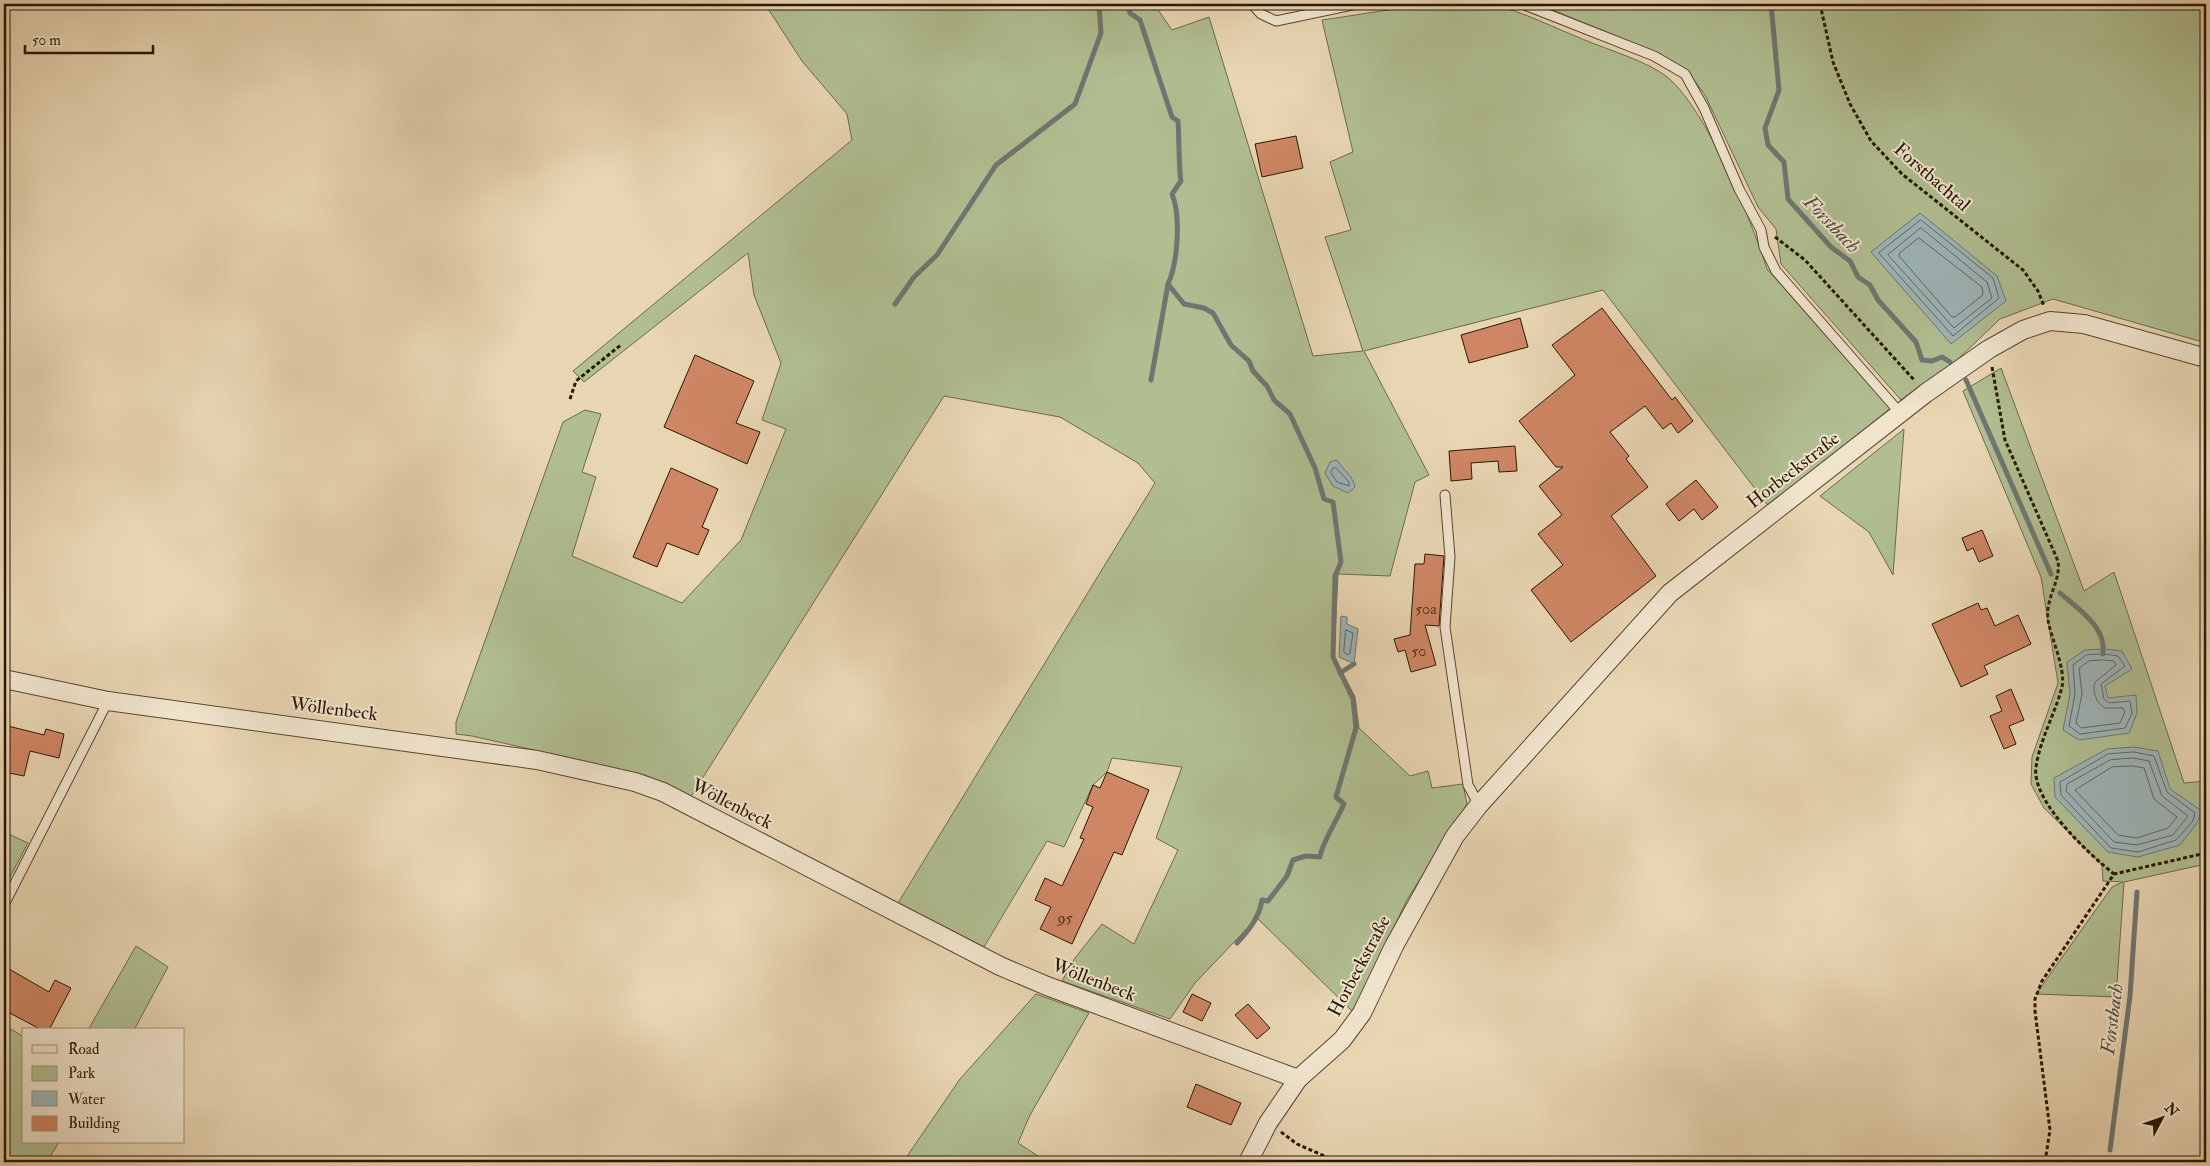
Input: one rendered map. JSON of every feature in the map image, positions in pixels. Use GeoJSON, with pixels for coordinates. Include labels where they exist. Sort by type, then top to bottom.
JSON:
{"type":"FeatureCollection","features":[{"type":"Feature","properties":{"kind":"street","name":"Horbeckstraße"},"geometry":{"type":"LineString","coordinates":[[1248,1162],[1268,1123],[1298,1079],[1342,1040],[1362,1013],[1394,946],[1455,836],[1479,805],[1670,592],[1902,414],[1926,393],[1989,349],[2022,330],[2050,321],[2084,324],[2206,358]]}},
{"type":"Feature","properties":{"kind":"street","name":"Wöllenbeck"},"geometry":{"type":"LineString","coordinates":[[4,679],[108,701],[445,745],[537,760],[635,782],[663,792],[1000,966],[1048,986],[1298,1079]]}},
{"type":"Feature","properties":{"kind":"lane"},"geometry":{"type":"LineString","coordinates":[[1252,4],[1261,14],[1276,21],[1357,4]]}},
{"type":"Feature","properties":{"kind":"lane"},"geometry":{"type":"LineString","coordinates":[[1522,4],[1654,56],[1685,74],[1704,108],[1742,196],[1761,230],[1764,247],[1782,280],[1902,414]]}},
{"type":"Feature","properties":{"kind":"lane"},"geometry":{"type":"LineString","coordinates":[[1445,495],[1450,557],[1445,627],[1468,785],[1479,805]]}},
{"type":"Feature","properties":{"kind":"lane"},"geometry":{"type":"LineString","coordinates":[[4,905],[108,701]]}},
{"type":"Feature","properties":{"kind":"path","name":"Forstbachtal"},"geometry":{"type":"LineString","coordinates":[[1820,4],[1833,62],[1850,104],[1871,141],[1902,174],[2023,270],[2038,291],[2050,321]]}},
{"type":"Feature","properties":{"kind":"path"},"geometry":{"type":"LineString","coordinates":[[1761,230],[1778,239],[1805,260],[1926,393]]}},
{"type":"Feature","properties":{"kind":"path"},"geometry":{"type":"LineString","coordinates":[[570,399],[576,381],[622,344]]}},
{"type":"Feature","properties":{"kind":"path"},"geometry":{"type":"LineString","coordinates":[[1989,349],[2005,440],[2058,561],[2059,578],[2051,594],[2048,618],[2062,684],[2038,754],[2035,769],[2036,782],[2047,807],[2114,874]]}},
{"type":"Feature","properties":{"kind":"path"},"geometry":{"type":"LineString","coordinates":[[2045,1162],[2050,1130],[2042,1078],[2035,999],[2047,972],[2114,874],[2206,853]]}},
{"type":"Feature","properties":{"kind":"path"},"geometry":{"type":"LineString","coordinates":[[1268,1123],[1297,1144],[1338,1162]]}},
{"type":"Feature","properties":{"kind":"green space"},"geometry":{"type":"Polygon","coordinates":[[[765,4],[1154,4],[1172,30],[1209,17],[1313,356],[1363,351],[1325,237],[1351,230],[1330,162],[1353,152],[1322,20],[1401,8],[1441,4],[1480,4],[1504,8],[1539,20],[1640,62],[1660,72],[1676,85],[1692,106],[1724,162],[1738,192],[1767,269],[1891,408],[1769,507],[1603,290],[1364,351],[1429,475],[1415,482],[1390,576],[1338,574],[1334,656],[1355,697],[1359,728],[1410,776],[1428,771],[1432,788],[1463,784],[1467,804],[1407,900],[1353,1012],[1257,918],[1195,983],[1170,1019],[1062,981],[1075,958],[1102,924],[1134,944],[1178,850],[1156,838],[1182,767],[1112,758],[1107,772],[1093,785],[1064,847],[1047,841],[984,947],[898,903],[1155,483],[1138,463],[1060,417],[944,396],[690,798],[645,775],[456,734],[456,722],[563,422],[585,410],[601,414],[582,472],[596,477],[572,556],[682,603],[741,540],[786,429],[762,420],[781,363],[754,295],[748,253],[584,382],[573,371],[852,140],[847,114],[802,61],[765,4]]]}},
{"type":"Feature","properties":{"kind":"green space"},"geometry":{"type":"Polygon","coordinates":[[[1538,4],[2206,4],[2206,343],[2053,299],[2000,319],[1957,360],[1901,400],[1781,264],[1776,229],[1758,207],[1705,95],[1688,72],[1656,52],[1538,4]]]}},
{"type":"Feature","properties":{"kind":"green space"},"geometry":{"type":"Polygon","coordinates":[[[2001,368],[2084,591],[2114,572],[2184,783],[2206,781],[2206,864],[2124,882],[2116,997],[2036,994],[2112,887],[2123,882],[2103,881],[2102,865],[2044,808],[2031,784],[2032,757],[2058,683],[2041,577],[1963,391],[2001,368]]]}},
{"type":"Feature","properties":{"kind":"green space"},"geometry":{"type":"Polygon","coordinates":[[[1904,429],[1893,575],[1869,532],[1820,496],[1904,429]]]}},
{"type":"Feature","properties":{"kind":"green space"},"geometry":{"type":"Polygon","coordinates":[[[4,832],[28,843],[4,888],[4,832]]]}},
{"type":"Feature","properties":{"kind":"green space"},"geometry":{"type":"Polygon","coordinates":[[[136,946],[168,967],[135,1028],[89,1028],[136,946]]]}},
{"type":"Feature","properties":{"kind":"green space"},"geometry":{"type":"Polygon","coordinates":[[[1036,994],[1089,1013],[1030,1115],[1018,1143],[1047,1162],[903,1162],[960,1079],[1036,994]]]}},
{"type":"Feature","properties":{"kind":"green space"},"geometry":{"type":"Polygon","coordinates":[[[4,1025],[22,1036],[22,1144],[58,1144],[47,1162],[4,1162],[4,1025]]]}},
{"type":"Feature","properties":{"kind":"water"},"geometry":{"type":"Polygon","coordinates":[[[1920,213],[1997,276],[2006,301],[1951,344],[1871,252],[1920,213]]]}},
{"type":"Feature","properties":{"kind":"water"},"geometry":{"type":"Polygon","coordinates":[[[1337,460],[1354,483],[1355,487],[1348,493],[1333,486],[1325,473],[1330,462],[1337,460]]]}},
{"type":"Feature","properties":{"kind":"water"},"geometry":{"type":"Polygon","coordinates":[[[1341,616],[1347,617],[1347,624],[1358,629],[1354,664],[1339,657],[1341,616]]]}},
{"type":"Feature","properties":{"kind":"water"},"geometry":{"type":"Polygon","coordinates":[[[2104,649],[2122,651],[2132,669],[2105,686],[2108,698],[2136,695],[2137,713],[2129,733],[2079,740],[2063,730],[2070,694],[2067,662],[2085,650],[2104,649]]]}},
{"type":"Feature","properties":{"kind":"water"},"geometry":{"type":"Polygon","coordinates":[[[2134,747],[2158,751],[2170,789],[2202,811],[2197,823],[2180,845],[2138,857],[2108,852],[2055,797],[2054,778],[2107,749],[2134,747]]]}},
{"type":"Feature","properties":{"kind":"building"},"geometry":{"type":"Polygon","coordinates":[[[1296,136],[1303,168],[1262,177],[1255,144],[1296,136]]]}},
{"type":"Feature","properties":{"kind":"building"},"geometry":{"type":"Polygon","coordinates":[[[1602,308],[1672,400],[1675,397],[1693,421],[1678,433],[1671,423],[1663,429],[1645,406],[1610,432],[1629,456],[1626,459],[1648,487],[1611,516],[1656,576],[1571,642],[1531,590],[1563,565],[1538,534],[1562,515],[1539,486],[1563,467],[1556,467],[1519,421],[1575,375],[1552,345],[1602,308]]]}},
{"type":"Feature","properties":{"kind":"building"},"geometry":{"type":"Polygon","coordinates":[[[1520,318],[1528,347],[1469,363],[1461,335],[1520,318]]]}},
{"type":"Feature","properties":{"kind":"building"},"geometry":{"type":"Polygon","coordinates":[[[695,355],[754,381],[736,423],[760,432],[747,464],[664,427],[695,355]]]}},
{"type":"Feature","properties":{"kind":"building"},"geometry":{"type":"Polygon","coordinates":[[[1515,446],[1517,471],[1499,472],[1498,461],[1471,463],[1472,479],[1451,481],[1449,451],[1515,446]]]}},
{"type":"Feature","properties":{"kind":"building"},"geometry":{"type":"Polygon","coordinates":[[[671,468],[718,489],[702,527],[709,530],[698,555],[667,543],[657,567],[633,557],[671,468]]]}},
{"type":"Feature","properties":{"kind":"building"},"geometry":{"type":"Polygon","coordinates":[[[1696,480],[1718,507],[1702,520],[1694,509],[1679,521],[1666,504],[1696,480]]]}},
{"type":"Feature","properties":{"kind":"building"},"geometry":{"type":"Polygon","coordinates":[[[1982,530],[1993,556],[1979,562],[1973,548],[1967,551],[1962,538],[1982,530]]]}},
{"type":"Feature","properties":{"kind":"building"},"geometry":{"type":"Polygon","coordinates":[[[1425,554],[1444,556],[1439,626],[1425,625],[1436,665],[1411,672],[1405,650],[1398,652],[1394,639],[1410,635],[1415,564],[1424,564],[1425,554]]]}},
{"type":"Feature","properties":{"kind":"building"},"geometry":{"type":"Polygon","coordinates":[[[1978,603],[1981,610],[1987,608],[1995,626],[2018,615],[2031,644],[1984,666],[1988,674],[1961,687],[1932,624],[1978,603]]]}},
{"type":"Feature","properties":{"kind":"building"},"geometry":{"type":"Polygon","coordinates":[[[2011,689],[2024,720],[2009,726],[2016,744],[2004,749],[1990,716],[2002,711],[1996,696],[2011,689]]]}},
{"type":"Feature","properties":{"kind":"building"},"geometry":{"type":"Polygon","coordinates":[[[4,725],[44,735],[46,729],[64,734],[59,758],[30,751],[24,776],[4,772],[4,725]]]}},
{"type":"Feature","properties":{"kind":"building"},"geometry":{"type":"Polygon","coordinates":[[[1107,772],[1149,790],[1122,855],[1114,852],[1072,944],[1040,929],[1051,907],[1035,900],[1045,878],[1062,886],[1084,839],[1080,838],[1093,807],[1086,804],[1093,785],[1100,788],[1107,772]]]}},
{"type":"Feature","properties":{"kind":"building"},"geometry":{"type":"Polygon","coordinates":[[[4,966],[49,992],[55,980],[71,988],[50,1028],[38,1028],[4,1010],[4,966]]]}},
{"type":"Feature","properties":{"kind":"building"},"geometry":{"type":"Polygon","coordinates":[[[1192,994],[1211,1003],[1202,1021],[1183,1012],[1192,994]]]}},
{"type":"Feature","properties":{"kind":"building"},"geometry":{"type":"Polygon","coordinates":[[[1248,1004],[1270,1028],[1257,1039],[1235,1015],[1248,1004]]]}},
{"type":"Feature","properties":{"kind":"building"},"geometry":{"type":"Polygon","coordinates":[[[1196,1084],[1241,1103],[1231,1125],[1187,1107],[1196,1084]]]}},
{"type":"Feature","properties":{"kind":"waterway"},"geometry":{"type":"LineString","coordinates":[[895,304],[914,277],[937,255],[996,165],[1075,104],[1101,33],[1099,4]]}},
{"type":"Feature","properties":{"kind":"waterway"},"geometry":{"type":"LineString","coordinates":[[1127,4],[1130,13],[1140,20],[1172,117],[1178,121],[1181,181],[1172,194],[1177,214],[1177,239],[1174,264],[1168,284],[1184,304],[1204,308],[1213,313],[1231,345],[1249,361],[1253,371],[1267,386],[1274,400],[1290,414],[1315,468],[1324,499],[1333,502],[1341,562],[1335,576],[1333,657],[1353,699],[1356,728],[1336,797],[1344,804],[1326,839],[1320,857],[1306,856],[1293,860],[1287,876],[1268,901],[1262,900],[1259,912],[1253,923],[1237,943]]}},
{"type":"Feature","properties":{"kind":"waterway","name":"Forstbach"},"geometry":{"type":"LineString","coordinates":[[1771,4],[1779,90],[1765,128],[1768,145],[1784,162],[1788,199],[1831,247],[1850,261],[1858,277],[1870,285],[1878,300],[1916,342],[1922,360],[1932,361],[1942,357],[1950,362]]}},
{"type":"Feature","properties":{"kind":"waterway"},"geometry":{"type":"LineString","coordinates":[[1151,380],[1168,284]]}},
{"type":"Feature","properties":{"kind":"waterway","name":"Forstbach"},"geometry":{"type":"LineString","coordinates":[[1966,380],[2051,574]]}},
{"type":"Feature","properties":{"kind":"waterway","name":"Forstbach"},"geometry":{"type":"LineString","coordinates":[[2060,593],[2083,612],[2096,627],[2103,644],[2103,654]]}},
{"type":"Feature","properties":{"kind":"waterway"},"geometry":{"type":"LineString","coordinates":[[1340,673],[1354,664]]}},
{"type":"Feature","properties":{"kind":"waterway","name":"Forstbach"},"geometry":{"type":"LineString","coordinates":[[2110,1150],[2130,996],[2137,892]]}}]}
